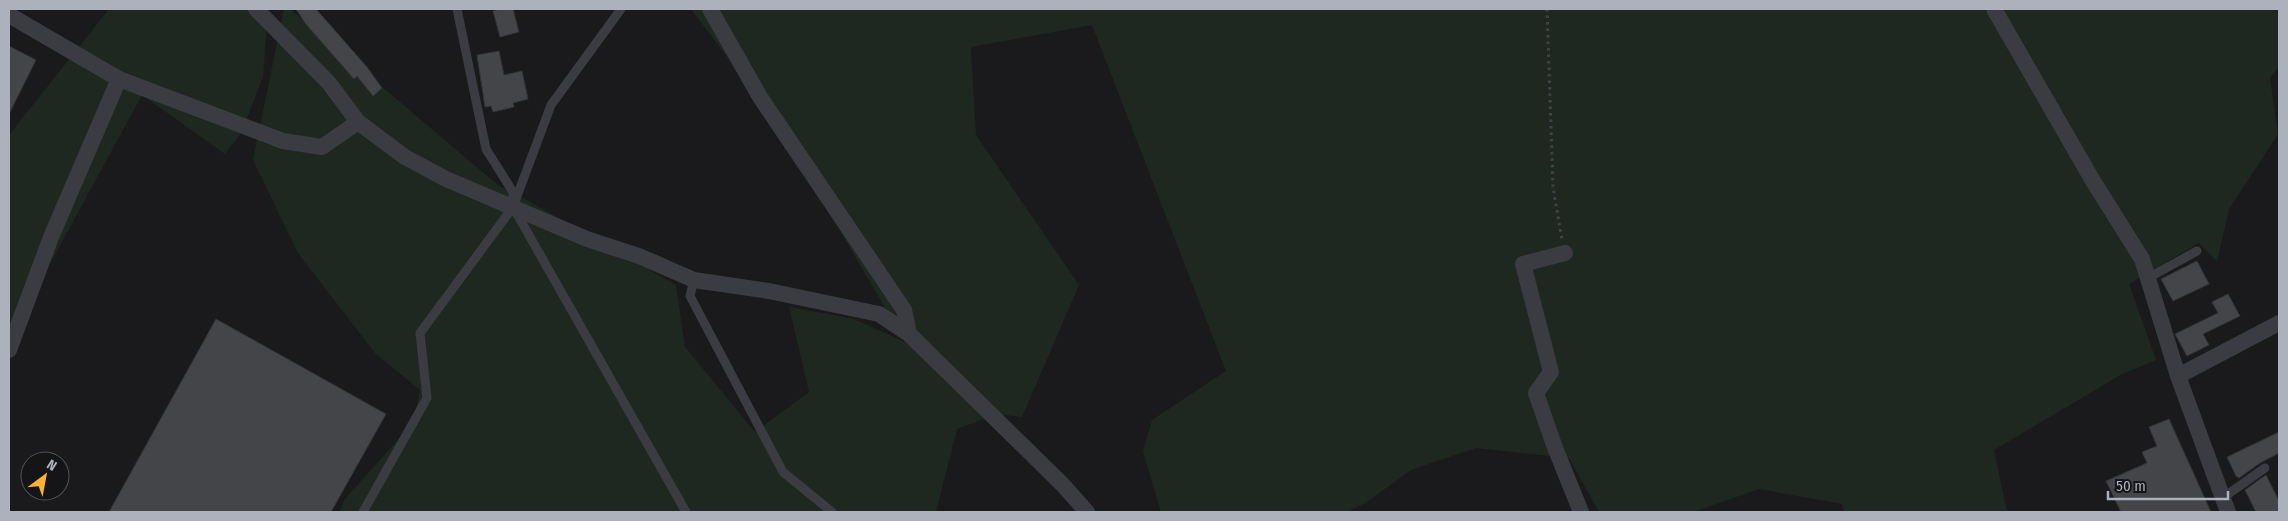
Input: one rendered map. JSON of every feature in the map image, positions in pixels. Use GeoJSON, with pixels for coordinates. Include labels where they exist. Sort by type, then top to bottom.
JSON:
{"type":"FeatureCollection","features":[{"type":"Feature","properties":{"kind":"street"},"geometry":{"type":"LineString","coordinates":[[256,9],[329,83],[358,122],[405,157],[446,179],[587,239],[639,256],[694,280],[786,294],[879,314],[909,334],[1063,485],[1087,512]]}},
{"type":"Feature","properties":{"kind":"street"},"geometry":{"type":"LineString","coordinates":[[710,9],[760,97],[904,310],[909,334]]}},
{"type":"Feature","properties":{"kind":"street"},"geometry":{"type":"LineString","coordinates":[[1994,9],[2094,181],[2142,259],[2178,376],[2225,506]]}},
{"type":"Feature","properties":{"kind":"street"},"geometry":{"type":"LineString","coordinates":[[9,14],[119,79],[283,141],[322,147],[358,122]]}},
{"type":"Feature","properties":{"kind":"street"},"geometry":{"type":"LineString","coordinates":[[9,350],[51,237],[119,79]]}},
{"type":"Feature","properties":{"kind":"street"},"geometry":{"type":"LineString","coordinates":[[1565,253],[1523,264],[1551,372],[1536,393],[1554,445],[1581,512]]}},
{"type":"Feature","properties":{"kind":"street"},"geometry":{"type":"LineString","coordinates":[[2178,376],[2279,324]]}},
{"type":"Feature","properties":{"kind":"lane"},"geometry":{"type":"LineString","coordinates":[[457,9],[486,149],[513,192],[513,207],[686,512]]}},
{"type":"Feature","properties":{"kind":"lane"},"geometry":{"type":"LineString","coordinates":[[363,512],[428,398],[420,333],[513,207],[551,105],[621,9]]}},
{"type":"Feature","properties":{"kind":"lane"},"geometry":{"type":"LineString","coordinates":[[2148,278],[2197,251]]}},
{"type":"Feature","properties":{"kind":"lane"},"geometry":{"type":"LineString","coordinates":[[694,280],[690,296],[783,472],[832,512]]}},
{"type":"Feature","properties":{"kind":"lane"},"geometry":{"type":"LineString","coordinates":[[2225,506],[2264,468]]}},
{"type":"Feature","properties":{"kind":"path"},"geometry":{"type":"LineString","coordinates":[[1547,9],[1553,187],[1565,253]]}},
{"type":"Feature","properties":{"kind":"shaded area"},"geometry":{"type":"Polygon","coordinates":[[[109,9],[268,9],[263,77],[241,133],[225,154],[142,95],[9,339],[9,135],[109,9]]]}},
{"type":"Feature","properties":{"kind":"shaded area"},"geometry":{"type":"Polygon","coordinates":[[[284,9],[290,9],[499,186],[513,192],[676,285],[685,347],[755,432],[809,392],[789,307],[854,319],[905,342],[777,123],[691,9],[2279,9],[2279,66],[2270,78],[2278,134],[2229,209],[2217,262],[2199,243],[2129,284],[2156,360],[2122,374],[1994,450],[2007,512],[1844,512],[1842,504],[1759,489],[1693,512],[1599,512],[1569,458],[1476,448],[1411,470],[1367,502],[1347,512],[1161,512],[1143,451],[1152,420],[1226,371],[1092,25],[971,47],[976,135],[1079,285],[1022,417],[997,414],[957,429],[936,512],[340,512],[344,500],[414,422],[420,390],[375,353],[298,253],[253,160],[284,9]]]}},
{"type":"Feature","properties":{"kind":"building"},"geometry":{"type":"Polygon","coordinates":[[[296,9],[316,9],[367,67],[382,88],[373,96],[357,76],[354,79],[305,23],[296,9]]]}},
{"type":"Feature","properties":{"kind":"building"},"geometry":{"type":"Polygon","coordinates":[[[513,9],[519,32],[500,37],[493,11],[513,9]]]}},
{"type":"Feature","properties":{"kind":"building"},"geometry":{"type":"Polygon","coordinates":[[[9,46],[36,60],[9,114],[9,46]]]}},
{"type":"Feature","properties":{"kind":"building"},"geometry":{"type":"Polygon","coordinates":[[[499,51],[504,75],[522,71],[528,99],[513,103],[514,107],[493,112],[491,106],[485,107],[477,55],[499,51]]]}},
{"type":"Feature","properties":{"kind":"building"},"geometry":{"type":"Polygon","coordinates":[[[2197,261],[2209,284],[2173,301],[2161,279],[2197,261]]]}},
{"type":"Feature","properties":{"kind":"building"},"geometry":{"type":"Polygon","coordinates":[[[2228,294],[2240,316],[2203,334],[2209,345],[2187,356],[2175,334],[2218,313],[2212,302],[2228,294]]]}},
{"type":"Feature","properties":{"kind":"building"},"geometry":{"type":"Polygon","coordinates":[[[216,319],[386,414],[331,512],[109,512],[216,319]]]}},
{"type":"Feature","properties":{"kind":"building"},"geometry":{"type":"Polygon","coordinates":[[[2169,419],[2211,512],[2121,512],[2106,481],[2147,463],[2142,452],[2157,446],[2149,427],[2169,419]]]}},
{"type":"Feature","properties":{"kind":"building"},"geometry":{"type":"Polygon","coordinates":[[[2279,432],[2279,453],[2260,463],[2239,478],[2236,476],[2227,457],[2279,432]]]}},
{"type":"Feature","properties":{"kind":"building"},"geometry":{"type":"Polygon","coordinates":[[[2266,475],[2279,501],[2279,512],[2256,512],[2245,490],[2266,475]]]}}]}
